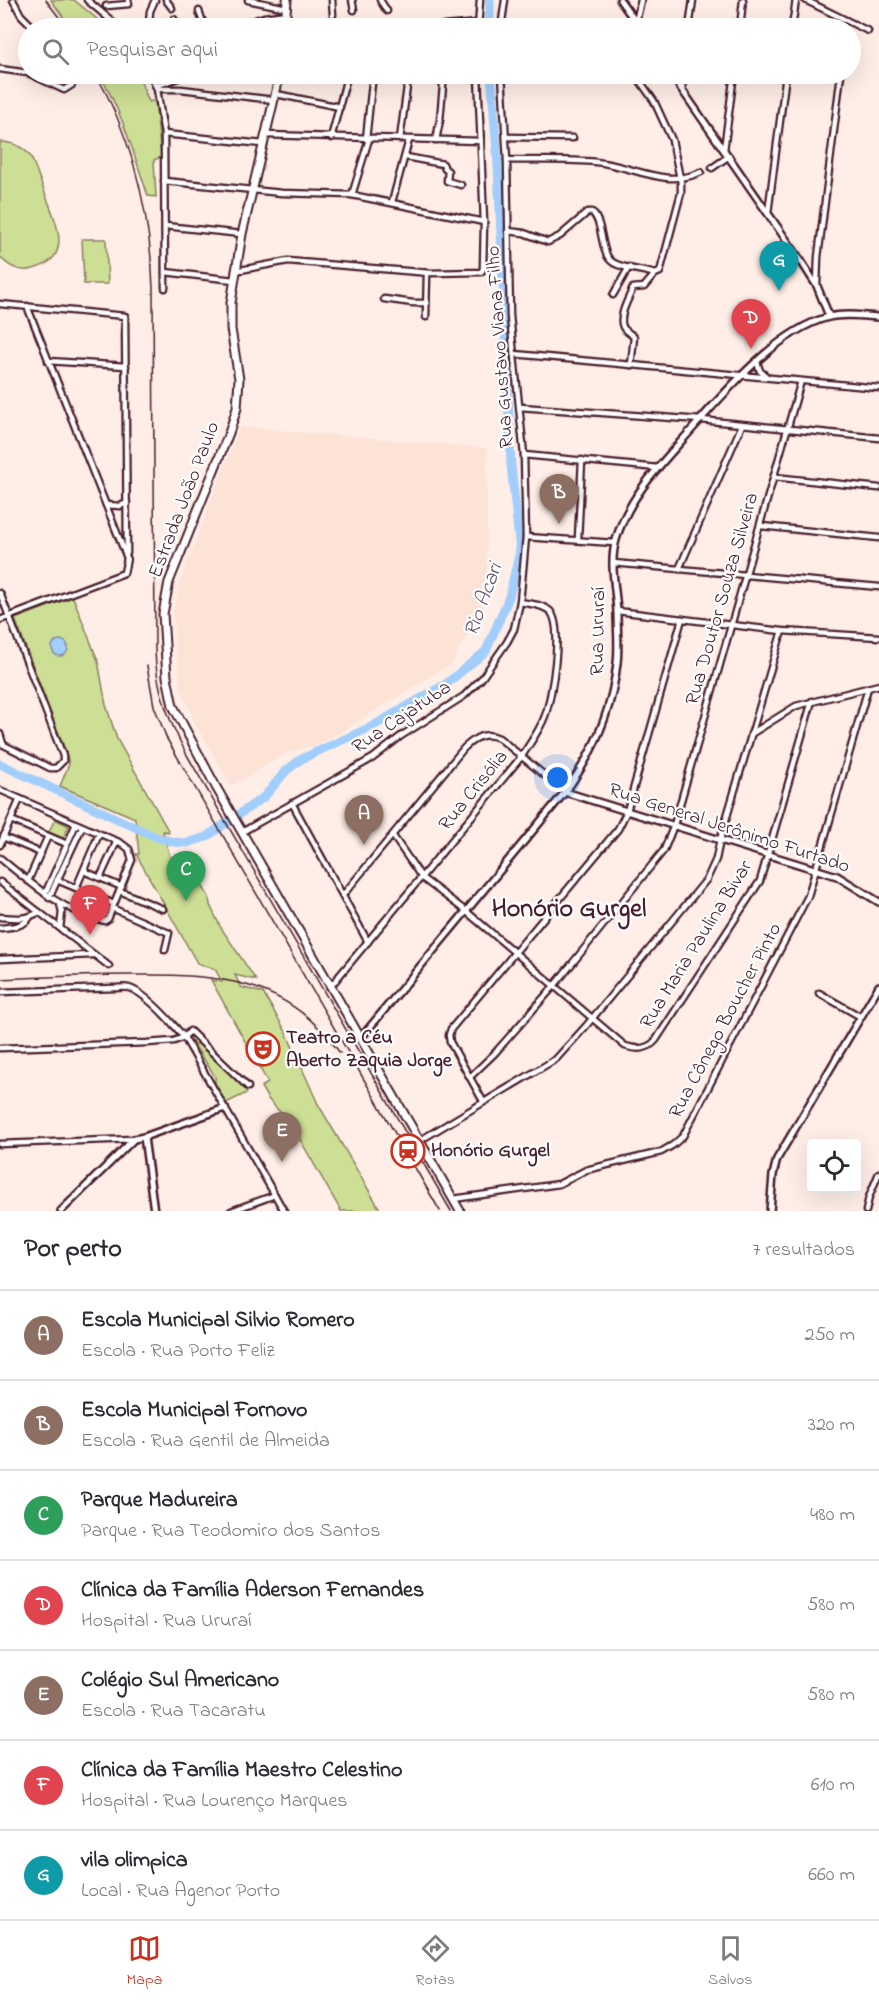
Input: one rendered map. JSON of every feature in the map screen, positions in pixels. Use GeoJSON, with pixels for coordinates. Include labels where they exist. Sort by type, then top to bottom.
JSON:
{"type":"FeatureCollection","features":[{"type":"Feature","properties":{"kind":"main road","name":"Estrada João Paulo"},"geometry":{"type":"LineString","coordinates":[[278,84],[235,271],[231,317],[239,379],[237,408],[172,572],[163,614],[167,677],[173,706],[229,809],[460,1211]]}},
{"type":"Feature","properties":{"kind":"street"},"geometry":{"type":"LineString","coordinates":[[13,0],[24,18]]}},
{"type":"Feature","properties":{"kind":"street"},"geometry":{"type":"LineString","coordinates":[[87,0],[110,18]]}},
{"type":"Feature","properties":{"kind":"street"},"geometry":{"type":"LineString","coordinates":[[107,15],[106,3],[129,4],[128,0]]}},
{"type":"Feature","properties":{"kind":"street"},"geometry":{"type":"LineString","coordinates":[[149,18],[155,0]]}},
{"type":"Feature","properties":{"kind":"street"},"geometry":{"type":"LineString","coordinates":[[166,0],[172,8]]}},
{"type":"Feature","properties":{"kind":"street"},"geometry":{"type":"LineString","coordinates":[[248,0],[287,7]]}},
{"type":"Feature","properties":{"kind":"street"},"geometry":{"type":"LineString","coordinates":[[332,0],[333,15]]}},
{"type":"Feature","properties":{"kind":"street"},"geometry":{"type":"LineString","coordinates":[[352,0],[354,10]]}},
{"type":"Feature","properties":{"kind":"street"},"geometry":{"type":"LineString","coordinates":[[380,0],[387,11]]}},
{"type":"Feature","properties":{"kind":"street"},"geometry":{"type":"LineString","coordinates":[[479,18],[480,0]]}},
{"type":"Feature","properties":{"kind":"street"},"geometry":{"type":"LineString","coordinates":[[502,18],[504,0]]}},
{"type":"Feature","properties":{"kind":"street"},"geometry":{"type":"LineString","coordinates":[[620,0],[633,18]]}},
{"type":"Feature","properties":{"kind":"street"},"geometry":{"type":"LineString","coordinates":[[637,18],[640,0]]}},
{"type":"Feature","properties":{"kind":"street"},"geometry":{"type":"LineString","coordinates":[[690,18],[693,0]]}},
{"type":"Feature","properties":{"kind":"street"},"geometry":{"type":"LineString","coordinates":[[741,18],[743,0]]}},
{"type":"Feature","properties":{"kind":"street"},"geometry":{"type":"LineString","coordinates":[[793,18],[796,0]]}},
{"type":"Feature","properties":{"kind":"street"},"geometry":{"type":"LineString","coordinates":[[805,0],[835,18]]}},
{"type":"Feature","properties":{"kind":"street"},"geometry":{"type":"LineString","coordinates":[[261,18],[287,7]]}},
{"type":"Feature","properties":{"kind":"street"},"geometry":{"type":"LineString","coordinates":[[199,11],[202,18]]}},
{"type":"Feature","properties":{"kind":"street"},"geometry":{"type":"LineString","coordinates":[[861,29],[868,31]]}},
{"type":"Feature","properties":{"kind":"street"},"geometry":{"type":"LineString","coordinates":[[0,69],[18,71]]}},
{"type":"Feature","properties":{"kind":"street"},"geometry":{"type":"LineString","coordinates":[[52,84],[62,89],[71,88],[71,84]]}},
{"type":"Feature","properties":{"kind":"street"},"geometry":{"type":"LineString","coordinates":[[155,84],[164,134],[165,288]]}},
{"type":"Feature","properties":{"kind":"street"},"geometry":{"type":"LineString","coordinates":[[157,87],[164,84]]}},
{"type":"Feature","properties":{"kind":"street"},"geometry":{"type":"LineString","coordinates":[[180,84],[181,89]]}},
{"type":"Feature","properties":{"kind":"street"},"geometry":{"type":"LineString","coordinates":[[331,138],[345,84]]}},
{"type":"Feature","properties":{"kind":"street"},"geometry":{"type":"LineString","coordinates":[[352,195],[367,139],[372,84]]}},
{"type":"Feature","properties":{"kind":"street"},"geometry":{"type":"LineString","coordinates":[[400,139],[407,84]]}},
{"type":"Feature","properties":{"kind":"street"},"geometry":{"type":"LineString","coordinates":[[436,140],[443,84]]}},
{"type":"Feature","properties":{"kind":"street"},"geometry":{"type":"LineString","coordinates":[[235,271],[288,261],[427,273],[479,273],[483,269],[484,222],[478,84]]}},
{"type":"Feature","properties":{"kind":"street","name":"Rua Gustavo Viana Filho"},"geometry":{"type":"LineString","coordinates":[[503,84],[507,160],[510,316],[524,456],[526,537],[521,582]]}},
{"type":"Feature","properties":{"kind":"street"},"geometry":{"type":"LineString","coordinates":[[631,364],[634,337],[622,325],[624,310],[633,288],[644,287],[661,269],[681,188],[676,154],[654,101],[642,84]]}},
{"type":"Feature","properties":{"kind":"street"},"geometry":{"type":"LineString","coordinates":[[678,84],[817,286],[829,316]]}},
{"type":"Feature","properties":{"kind":"street"},"geometry":{"type":"LineString","coordinates":[[682,84],[682,90]]}},
{"type":"Feature","properties":{"kind":"street"},"geometry":{"type":"LineString","coordinates":[[724,150],[733,84]]}},
{"type":"Feature","properties":{"kind":"street"},"geometry":{"type":"LineString","coordinates":[[768,213],[785,84]]}},
{"type":"Feature","properties":{"kind":"street"},"geometry":{"type":"LineString","coordinates":[[817,286],[818,257],[840,84]]}},
{"type":"Feature","properties":{"kind":"street"},"geometry":{"type":"LineString","coordinates":[[157,87],[275,97],[340,107]]}},
{"type":"Feature","properties":{"kind":"street"},"geometry":{"type":"LineString","coordinates":[[164,134],[263,144]]}},
{"type":"Feature","properties":{"kind":"street"},"geometry":{"type":"LineString","coordinates":[[265,135],[481,141]]}},
{"type":"Feature","properties":{"kind":"street"},"geometry":{"type":"LineString","coordinates":[[506,137],[573,138]]}},
{"type":"Feature","properties":{"kind":"street"},"geometry":{"type":"LineString","coordinates":[[392,202],[409,140]]}},
{"type":"Feature","properties":{"kind":"street"},"geometry":{"type":"LineString","coordinates":[[712,168],[729,156]]}},
{"type":"Feature","properties":{"kind":"street"},"geometry":{"type":"LineString","coordinates":[[406,157],[443,164],[448,171],[447,181],[461,185]]}},
{"type":"Feature","properties":{"kind":"street"},"geometry":{"type":"LineString","coordinates":[[507,160],[594,162],[658,177],[680,177],[701,172]]}},
{"type":"Feature","properties":{"kind":"street"},"geometry":{"type":"LineString","coordinates":[[164,181],[298,194],[352,195],[484,222]]}},
{"type":"Feature","properties":{"kind":"street"},"geometry":{"type":"LineString","coordinates":[[508,231],[524,233],[548,242],[560,236],[588,212],[592,212],[600,224],[607,257],[614,264],[655,274]]}},
{"type":"Feature","properties":{"kind":"street"},"geometry":{"type":"LineString","coordinates":[[165,226],[242,234]]}},
{"type":"Feature","properties":{"kind":"street"},"geometry":{"type":"LineString","coordinates":[[613,295],[629,267]]}},
{"type":"Feature","properties":{"kind":"street"},"geometry":{"type":"LineString","coordinates":[[165,272],[234,280]]}},
{"type":"Feature","properties":{"kind":"street"},"geometry":{"type":"LineString","coordinates":[[426,317],[427,273]]}},
{"type":"Feature","properties":{"kind":"street"},"geometry":{"type":"LineString","coordinates":[[384,299],[426,303]]}},
{"type":"Feature","properties":{"kind":"street"},"geometry":{"type":"LineString","coordinates":[[0,304],[125,316],[127,503],[127,558],[124,573],[0,620]]}},
{"type":"Feature","properties":{"kind":"street"},"geometry":{"type":"LineString","coordinates":[[27,306],[127,558]]}},
{"type":"Feature","properties":{"kind":"street","name":"Rua Ururaí"},"geometry":{"type":"LineString","coordinates":[[360,1039],[566,792],[592,750],[606,716],[618,661],[613,564],[615,543],[627,513],[658,468],[742,374],[804,327],[829,316],[879,317]]}},
{"type":"Feature","properties":{"kind":"street"},"geometry":{"type":"LineString","coordinates":[[514,354],[879,388]]}},
{"type":"Feature","properties":{"kind":"street"},"geometry":{"type":"LineString","coordinates":[[48,361],[126,366]]}},
{"type":"Feature","properties":{"kind":"street"},"geometry":{"type":"LineString","coordinates":[[757,362],[760,371],[767,377]]}},
{"type":"Feature","properties":{"kind":"street","name":"Rua Doutor Souza Silveira"},"geometry":{"type":"LineString","coordinates":[[470,1077],[500,1048],[554,986],[664,850],[674,825],[801,381]]}},
{"type":"Feature","properties":{"kind":"street"},"geometry":{"type":"LineString","coordinates":[[520,407],[701,420],[879,438]]}},
{"type":"Feature","properties":{"kind":"street"},"geometry":{"type":"LineString","coordinates":[[679,569],[741,425]]}},
{"type":"Feature","properties":{"kind":"street"},"geometry":{"type":"LineString","coordinates":[[524,456],[658,468]]}},
{"type":"Feature","properties":{"kind":"street"},"geometry":{"type":"LineString","coordinates":[[578,539],[582,460]]}},
{"type":"Feature","properties":{"kind":"street"},"geometry":{"type":"LineString","coordinates":[[774,477],[879,488]]}},
{"type":"Feature","properties":{"kind":"street"},"geometry":{"type":"LineString","coordinates":[[106,505],[120,506],[127,503]]}},
{"type":"Feature","properties":{"kind":"street"},"geometry":{"type":"LineString","coordinates":[[760,526],[879,538]]}},
{"type":"Feature","properties":{"kind":"street"},"geometry":{"type":"LineString","coordinates":[[526,537],[615,543]]}},
{"type":"Feature","properties":{"kind":"street"},"geometry":{"type":"LineString","coordinates":[[613,564],[879,587]]}},
{"type":"Feature","properties":{"kind":"street","name":"Rua Cajatuba"},"geometry":{"type":"LineString","coordinates":[[241,829],[373,758],[401,735],[464,696],[482,678],[514,629],[521,582]]}},
{"type":"Feature","properties":{"kind":"street"},"geometry":{"type":"LineString","coordinates":[[0,593],[63,761],[60,766],[53,769],[2,743],[0,734]]}},
{"type":"Feature","properties":{"kind":"street","name":"Rua Crisólia"},"geometry":{"type":"LineString","coordinates":[[330,987],[522,756],[543,721],[548,708],[556,653],[556,623],[551,612],[539,605],[519,602]]}},
{"type":"Feature","properties":{"kind":"street"},"geometry":{"type":"LineString","coordinates":[[616,611],[731,626],[879,637]]}},
{"type":"Feature","properties":{"kind":"street"},"geometry":{"type":"LineString","coordinates":[[483,1101],[454,1050],[449,1035],[454,1024],[613,835],[627,811],[682,619]]}},
{"type":"Feature","properties":{"kind":"street"},"geometry":{"type":"LineString","coordinates":[[419,1140],[549,1064],[564,1051],[707,879],[716,859],[782,631]]}},
{"type":"Feature","properties":{"kind":"street"},"geometry":{"type":"LineString","coordinates":[[752,734],[783,713],[812,701],[879,685]]}},
{"type":"Feature","properties":{"kind":"street","name":"Rua Cônego Boucher Pinto"},"geometry":{"type":"LineString","coordinates":[[453,1199],[559,1184],[586,1170],[653,1155],[678,1142],[692,1120],[803,907],[817,869],[868,688]]}},
{"type":"Feature","properties":{"kind":"street","name":"Rua Maria Paulina Bivar"},"geometry":{"type":"LineString","coordinates":[[592,1018],[625,1046],[648,1047],[656,1040],[755,889],[769,855],[812,701]]}},
{"type":"Feature","properties":{"kind":"street"},"geometry":{"type":"LineString","coordinates":[[343,895],[464,748],[479,737],[489,734],[499,738],[566,792]]}},
{"type":"Feature","properties":{"kind":"street"},"geometry":{"type":"LineString","coordinates":[[0,858],[60,904],[105,921],[132,865],[132,856],[126,846],[1,792]]}},
{"type":"Feature","properties":{"kind":"street","name":"Rua General Jerônimo Furtado"},"geometry":{"type":"LineString","coordinates":[[566,792],[817,869],[848,882],[879,902]]}},
{"type":"Feature","properties":{"kind":"street"},"geometry":{"type":"LineString","coordinates":[[0,844],[20,799]]}},
{"type":"Feature","properties":{"kind":"street"},"geometry":{"type":"LineString","coordinates":[[292,803],[369,942]]}},
{"type":"Feature","properties":{"kind":"street"},"geometry":{"type":"LineString","coordinates":[[11,820],[67,844]]}},
{"type":"Feature","properties":{"kind":"street"},"geometry":{"type":"LineString","coordinates":[[47,896],[76,824]]}},
{"type":"Feature","properties":{"kind":"street"},"geometry":{"type":"LineString","coordinates":[[47,896],[82,827]]}},
{"type":"Feature","properties":{"kind":"street"},"geometry":{"type":"LineString","coordinates":[[76,888],[99,834]]}},
{"type":"Feature","properties":{"kind":"street"},"geometry":{"type":"LineString","coordinates":[[28,881],[48,836]]}},
{"type":"Feature","properties":{"kind":"street"},"geometry":{"type":"LineString","coordinates":[[393,836],[422,878],[467,912],[592,1018]]}},
{"type":"Feature","properties":{"kind":"street"},"geometry":{"type":"LineString","coordinates":[[3,837],[41,853]]}},
{"type":"Feature","properties":{"kind":"street"},"geometry":{"type":"LineString","coordinates":[[100,878],[117,841]]}},
{"type":"Feature","properties":{"kind":"street"},"geometry":{"type":"LineString","coordinates":[[85,868],[86,872],[163,909]]}},
{"type":"Feature","properties":{"kind":"street"},"geometry":{"type":"LineString","coordinates":[[127,874],[135,878]]}},
{"type":"Feature","properties":{"kind":"street"},"geometry":{"type":"LineString","coordinates":[[57,880],[169,933],[165,950]]}},
{"type":"Feature","properties":{"kind":"street"},"geometry":{"type":"LineString","coordinates":[[0,882],[109,966]]}},
{"type":"Feature","properties":{"kind":"street"},"geometry":{"type":"LineString","coordinates":[[60,904],[62,916],[60,928]]}},
{"type":"Feature","properties":{"kind":"street"},"geometry":{"type":"LineString","coordinates":[[0,928],[21,925],[39,912]]}},
{"type":"Feature","properties":{"kind":"street"},"geometry":{"type":"LineString","coordinates":[[0,917],[30,917]]}},
{"type":"Feature","properties":{"kind":"street"},"geometry":{"type":"LineString","coordinates":[[0,959],[94,955]]}},
{"type":"Feature","properties":{"kind":"street"},"geometry":{"type":"LineString","coordinates":[[770,1211],[773,1174],[777,1159],[879,986]]}},
{"type":"Feature","properties":{"kind":"street"},"geometry":{"type":"LineString","coordinates":[[0,992],[130,988],[163,1014],[184,1037],[284,1211]]}},
{"type":"Feature","properties":{"kind":"street"},"geometry":{"type":"LineString","coordinates":[[819,993],[861,1017]]}},
{"type":"Feature","properties":{"kind":"street"},"geometry":{"type":"LineString","coordinates":[[0,1048],[174,1041],[184,1037],[190,1031],[248,1087]]}},
{"type":"Feature","properties":{"kind":"street"},"geometry":{"type":"LineString","coordinates":[[0,1144],[134,1139],[225,1108]]}},
{"type":"Feature","properties":{"kind":"street"},"geometry":{"type":"LineString","coordinates":[[144,1137],[154,1211]]}},
{"type":"Feature","properties":{"kind":"street"},"geometry":{"type":"LineString","coordinates":[[61,1211],[134,1139]]}},
{"type":"Feature","properties":{"kind":"street"},"geometry":{"type":"LineString","coordinates":[[866,1211],[879,1173]]}},
{"type":"Feature","properties":{"kind":"street"},"geometry":{"type":"LineString","coordinates":[[231,1211],[275,1195]]}},
{"type":"Feature","properties":{"kind":"shaded area"},"geometry":{"type":"Polygon","coordinates":[[[240,427],[487,448],[487,575],[492,575],[480,611],[451,664],[324,742],[286,754],[231,786],[195,723],[181,689],[173,612],[179,584],[240,427]]]}},
{"type":"Feature","properties":{"kind":"green space"},"geometry":{"type":"Polygon","coordinates":[[[51,0],[74,0],[96,18],[64,18],[51,0]]]}},
{"type":"Feature","properties":{"kind":"green space"},"geometry":{"type":"Polygon","coordinates":[[[105,84],[142,84],[149,102],[155,100],[161,157],[154,160],[156,197],[148,196],[121,118],[105,84]]]}},
{"type":"Feature","properties":{"kind":"green space"},"geometry":{"type":"Polygon","coordinates":[[[0,142],[17,145],[31,157],[58,231],[58,250],[53,258],[33,269],[15,268],[0,257],[0,142]]]}},
{"type":"Feature","properties":{"kind":"green space"},"geometry":{"type":"Polygon","coordinates":[[[82,239],[106,239],[108,284],[84,284],[82,239]]]}},
{"type":"Feature","properties":{"kind":"green space"},"geometry":{"type":"Polygon","coordinates":[[[73,597],[98,661],[106,705],[117,739],[169,832],[163,831],[170,857],[187,860],[209,897],[210,905],[221,928],[256,980],[235,975],[241,987],[263,993],[285,1030],[318,1104],[381,1211],[341,1211],[291,1124],[268,1099],[261,1087],[268,1083],[211,980],[222,982],[215,969],[197,963],[136,854],[139,854],[135,818],[60,786],[69,764],[66,752],[15,619],[73,597]]]}},
{"type":"Feature","properties":{"kind":"green space"},"geometry":{"type":"Polygon","coordinates":[[[55,819],[69,826],[62,840],[48,834],[55,819]]]}},
{"type":"Feature","properties":{"kind":"green space"},"geometry":{"type":"Polygon","coordinates":[[[194,1040],[243,1086],[247,1093],[226,1103],[215,1083],[215,1077],[192,1042],[194,1040]]]}},
{"type":"Feature","properties":{"kind":"water"},"geometry":{"type":"Polygon","coordinates":[[[60,640],[68,648],[60,656],[52,648],[60,640]]]}},
{"type":"Feature","properties":{"kind":"waterway","name":"Rio Acari"},"geometry":{"type":"LineString","coordinates":[[490,0],[490,18]]}},
{"type":"Feature","properties":{"kind":"waterway","name":"Rio Acari"},"geometry":{"type":"LineString","coordinates":[[0,764],[156,837],[187,843],[206,837],[264,797],[286,771],[301,759],[373,726],[446,684],[486,651],[509,597],[520,551],[511,465],[498,166],[492,84]]}},
{"type":"Feature","properties":{"kind":"railway"},"geometry":{"type":"LineString","coordinates":[[46,0],[60,18]]}},
{"type":"Feature","properties":{"kind":"railway"},"geometry":{"type":"LineString","coordinates":[[101,84],[130,151],[143,204],[151,260],[155,651],[161,692],[187,755],[451,1211]]}},
{"type":"Feature","properties":{"kind":"railway"},"geometry":{"type":"LineString","coordinates":[[147,666],[154,706],[167,739],[440,1211]]}},
{"type":"Feature","properties":{"kind":"railway"},"geometry":{"type":"LineString","coordinates":[[0,979],[164,975],[221,979],[273,995],[297,1009],[319,1028],[340,1053]]}},
{"type":"Feature","properties":{"kind":"place","name":"vila olimpica"},"geometry":{"type":"Point","coordinates":[779,291]}},
{"type":"Feature","properties":{"kind":"place","name":"Clínica da Família Aderson Fernandes"},"geometry":{"type":"Point","coordinates":[751,349]}},
{"type":"Feature","properties":{"kind":"place","name":"Escola Municipal Fornovo"},"geometry":{"type":"Point","coordinates":[559,524]}},
{"type":"Feature","properties":{"kind":"place","name":"Escola Municipal Silvio Romero"},"geometry":{"type":"Point","coordinates":[364,845]}},
{"type":"Feature","properties":{"kind":"place","name":"Parque Madureira"},"geometry":{"type":"Point","coordinates":[186,901]}},
{"type":"Feature","properties":{"kind":"place","name":"Clínica da Família Maestro Celestino"},"geometry":{"type":"Point","coordinates":[90,935]}},
{"type":"Feature","properties":{"kind":"place","name":"Teatro a Céu Aberto Zaquia Jorge"},"geometry":{"type":"Point","coordinates":[263,1049]}},
{"type":"Feature","properties":{"kind":"place","name":"Honório Gurgel"},"geometry":{"type":"Point","coordinates":[408,1151]}},
{"type":"Feature","properties":{"kind":"place","name":"Colégio Sul Americano"},"geometry":{"type":"Point","coordinates":[282,1162]}},
{"type":"Feature","properties":{"kind":"district","name":"Honório Gurgel"},"geometry":{"type":"Point","coordinates":[569,910]}}]}
